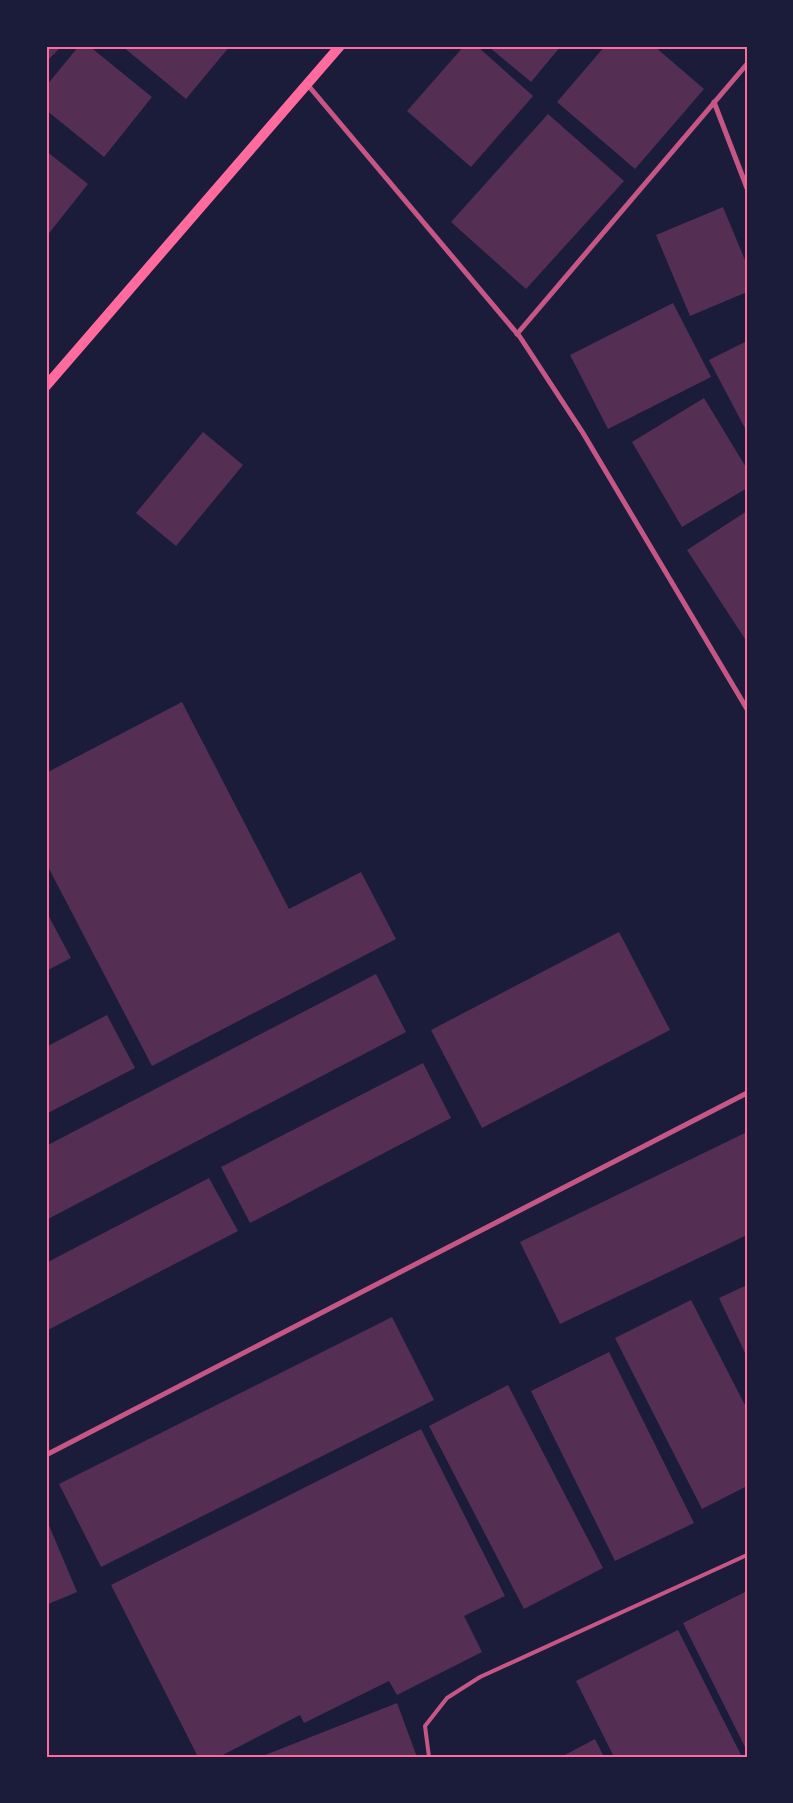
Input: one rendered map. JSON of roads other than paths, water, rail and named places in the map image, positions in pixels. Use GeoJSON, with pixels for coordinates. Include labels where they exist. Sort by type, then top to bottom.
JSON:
{"type":"FeatureCollection","features":[{"type":"Feature","properties":{"kind":"main road"},"geometry":{"type":"LineString","coordinates":[[46,386],[340,46]]}},
{"type":"Feature","properties":{"kind":"street"},"geometry":{"type":"LineString","coordinates":[[518,334],[747,64]]}},
{"type":"Feature","properties":{"kind":"street"},"geometry":{"type":"LineString","coordinates":[[307,84],[518,334],[583,433],[747,709]]}},
{"type":"Feature","properties":{"kind":"street"},"geometry":{"type":"LineString","coordinates":[[714,102],[747,188]]}},
{"type":"Feature","properties":{"kind":"street"},"geometry":{"type":"LineString","coordinates":[[46,1455],[747,1093]]}},
{"type":"Feature","properties":{"kind":"lane"},"geometry":{"type":"LineString","coordinates":[[429,1757],[425,1726],[447,1698],[480,1677],[747,1555]]}}]}
